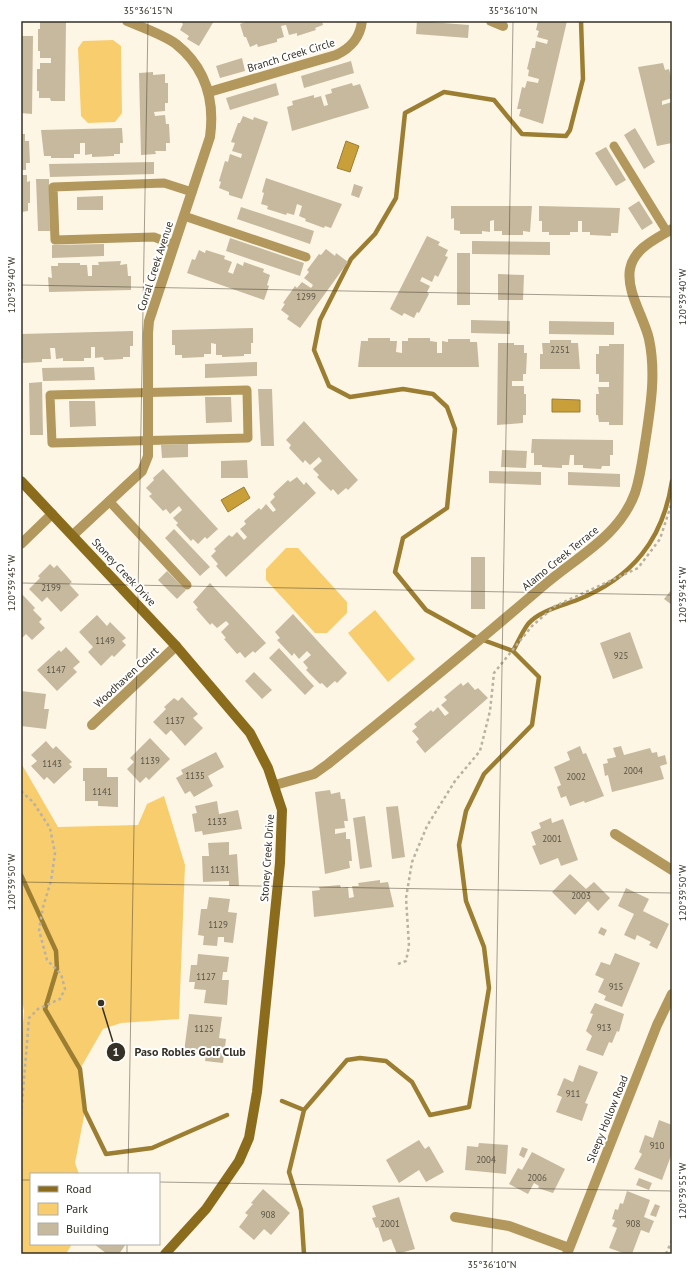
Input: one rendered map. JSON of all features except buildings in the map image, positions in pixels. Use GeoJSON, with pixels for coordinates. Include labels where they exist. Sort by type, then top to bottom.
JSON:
{"type":"FeatureCollection","features":[{"type":"Feature","properties":{"kind":"street","name":"Corral Creek Avenue"},"geometry":{"type":"LineString","coordinates":[[73,535],[142,470],[148,456],[149,321],[212,127],[209,92],[196,64],[176,44],[146,25],[126,21]]}},
{"type":"Feature","properties":{"kind":"street","name":"Branch Creek Circle"},"geometry":{"type":"LineString","coordinates":[[209,92],[346,50],[358,38],[362,21]]}},
{"type":"Feature","properties":{"kind":"street"},"geometry":{"type":"LineString","coordinates":[[491,21],[502,26]]}},
{"type":"Feature","properties":{"kind":"street","name":"Alamo Creek Terrace"},"geometry":{"type":"LineString","coordinates":[[275,785],[314,774],[328,764],[471,648],[550,580],[606,537],[624,516],[635,492],[640,473],[653,389],[652,357],[648,338],[629,282],[630,268],[635,256],[644,246],[669,231]]}},
{"type":"Feature","properties":{"kind":"street","name":"Stoney Creek Drive"},"geometry":{"type":"LineString","coordinates":[[21,481],[176,646],[250,733],[275,785],[282,810],[280,863],[257,1092],[249,1138],[239,1161],[206,1209],[165,1254]]}},
{"type":"Feature","properties":{"kind":"street"},"geometry":{"type":"LineString","coordinates":[[21,544],[52,514]]}},
{"type":"Feature","properties":{"kind":"street","name":"Woodhaven Court"},"geometry":{"type":"LineString","coordinates":[[92,726],[176,646]]}},
{"type":"Feature","properties":{"kind":"street"},"geometry":{"type":"LineString","coordinates":[[615,834],[672,870]]}},
{"type":"Feature","properties":{"kind":"street","name":"Sleepy Hollow Road"},"geometry":{"type":"LineString","coordinates":[[568,1251],[658,1025],[672,994]]}},
{"type":"Feature","properties":{"kind":"street"},"geometry":{"type":"LineString","coordinates":[[455,1217],[509,1226],[568,1251]]}},
{"type":"Feature","properties":{"kind":"lane"},"geometry":{"type":"LineString","coordinates":[[614,146],[669,231]]}},
{"type":"Feature","properties":{"kind":"lane"},"geometry":{"type":"LineString","coordinates":[[174,245],[154,238],[55,240],[53,187],[164,183],[192,192]]}},
{"type":"Feature","properties":{"kind":"lane"},"geometry":{"type":"LineString","coordinates":[[184,216],[306,257]]}},
{"type":"Feature","properties":{"kind":"lane"},"geometry":{"type":"LineString","coordinates":[[247,390],[248,438],[52,443],[50,395],[148,392],[247,390]]}},
{"type":"Feature","properties":{"kind":"lane"},"geometry":{"type":"LineString","coordinates":[[109,501],[187,585]]}},
{"type":"Feature","properties":{"kind":"path"},"geometry":{"type":"LineString","coordinates":[[398,964],[406,961],[409,946],[406,898],[412,862],[427,826],[455,781],[480,751],[490,711],[494,673],[532,626],[556,606],[638,568],[660,539],[672,502]]}},
{"type":"Feature","properties":{"kind":"path"},"geometry":{"type":"LineString","coordinates":[[21,791],[33,802],[50,828],[54,852],[53,867],[51,881],[42,907],[39,930],[47,960],[61,974],[65,989],[60,999],[38,1009],[29,1018],[21,1116]]}},
{"type":"Feature","properties":{"kind":"path"},"geometry":{"type":"LineString","coordinates":[[666,1254],[672,1240]]}},
{"type":"Feature","properties":{"kind":"green space"},"geometry":{"type":"Polygon","coordinates":[[[113,40],[121,46],[122,113],[115,122],[88,123],[81,116],[78,48],[83,41],[113,40]]]}},
{"type":"Feature","properties":{"kind":"green space"},"geometry":{"type":"Polygon","coordinates":[[[286,548],[298,548],[347,602],[347,613],[327,633],[315,633],[266,580],[266,569],[286,548]]]}},
{"type":"Feature","properties":{"kind":"green space"},"geometry":{"type":"Polygon","coordinates":[[[375,610],[415,659],[388,682],[348,633],[375,610]]]}},
{"type":"Feature","properties":{"kind":"green space"},"geometry":{"type":"Polygon","coordinates":[[[21,763],[58,827],[138,825],[147,804],[164,796],[185,865],[179,1019],[121,1023],[103,1029],[80,1069],[85,1111],[75,1163],[79,1173],[30,1173],[30,1245],[71,1245],[66,1254],[21,1254],[21,1047],[24,1011],[21,996],[21,763]]]}},
{"type":"Feature","properties":{"kind":"shaded area"},"geometry":{"type":"Polygon","coordinates":[[[346,141],[359,146],[350,172],[337,168],[346,141]]]}},
{"type":"Feature","properties":{"kind":"shaded area"},"geometry":{"type":"Polygon","coordinates":[[[552,399],[580,400],[580,412],[552,412],[552,399]]]}},
{"type":"Feature","properties":{"kind":"shaded area"},"geometry":{"type":"Polygon","coordinates":[[[244,487],[250,498],[228,512],[221,500],[244,487]]]}},
{"type":"Feature","properties":{"kind":"waterway"},"geometry":{"type":"LineString","coordinates":[[304,1254],[301,1210],[289,1172],[304,1110],[347,1060],[360,1058],[386,1061],[412,1082],[430,1115],[469,1107],[489,988],[484,947],[466,901],[459,845],[466,811],[484,774],[532,725],[539,677],[513,651],[475,637],[426,610],[395,572],[403,538],[447,508],[455,429],[447,407],[433,394],[403,389],[350,397],[329,386],[314,350],[320,320],[351,259],[375,234],[396,198],[405,113],[444,92],[494,100],[522,134],[566,136],[570,130],[583,79],[581,21]]}},
{"type":"Feature","properties":{"kind":"waterway"},"geometry":{"type":"LineString","coordinates":[[513,651],[526,627],[533,619],[544,612],[597,591],[629,568],[642,554],[661,521],[668,502],[672,481]]}},
{"type":"Feature","properties":{"kind":"waterway"},"geometry":{"type":"LineString","coordinates":[[21,875],[56,951],[57,969],[45,1009],[80,1069],[85,1111],[106,1154],[152,1148],[227,1115]]}},
{"type":"Feature","properties":{"kind":"waterway"},"geometry":{"type":"LineString","coordinates":[[282,1101],[304,1110]]}},
{"type":"Feature","properties":{"kind":"place","name":"Paso Robles Golf Club"},"geometry":{"type":"Point","coordinates":[101,1003]}}]}
